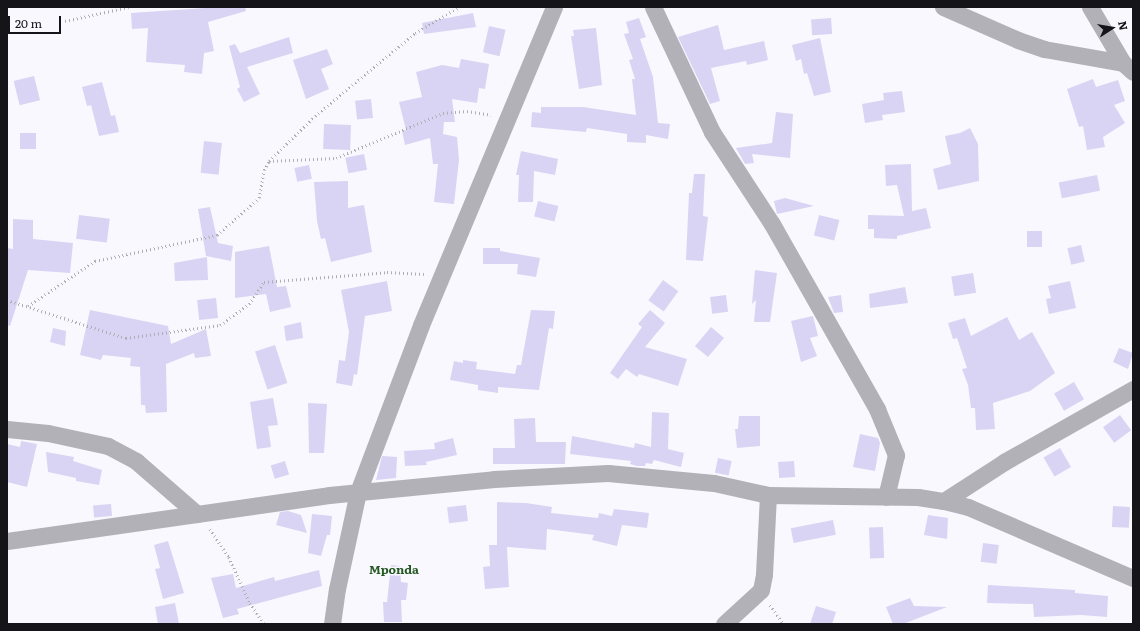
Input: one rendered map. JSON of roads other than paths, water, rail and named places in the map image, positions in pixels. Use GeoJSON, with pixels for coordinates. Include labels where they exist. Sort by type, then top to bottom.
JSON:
{"type":"FeatureCollection","features":[{"type":"Feature","properties":{"kind":"street"},"geometry":{"type":"LineString","coordinates":[[332,624],[358,492],[421,325],[443,275],[505,120],[554,7]]}},
{"type":"Feature","properties":{"kind":"street"},"geometry":{"type":"LineString","coordinates":[[653,7],[712,132],[772,224],[877,409],[896,455],[886,497]]}},
{"type":"Feature","properties":{"kind":"street"},"geometry":{"type":"LineString","coordinates":[[943,7],[1018,40],[1044,49],[1128,68]]}},
{"type":"Feature","properties":{"kind":"street"},"geometry":{"type":"LineString","coordinates":[[1090,7],[1128,68]]}},
{"type":"Feature","properties":{"kind":"street"},"geometry":{"type":"LineString","coordinates":[[944,501],[1011,458],[1133,388]]}},
{"type":"Feature","properties":{"kind":"street"},"geometry":{"type":"LineString","coordinates":[[7,429],[48,433],[108,446],[136,461],[197,514]]}},
{"type":"Feature","properties":{"kind":"street"},"geometry":{"type":"LineString","coordinates":[[7,541],[358,492],[494,479],[608,473],[714,483],[768,495],[886,497],[944,501],[968,508],[1133,578]]}},
{"type":"Feature","properties":{"kind":"street"},"geometry":{"type":"LineString","coordinates":[[724,624],[760,590],[764,574],[768,495]]}},
{"type":"Feature","properties":{"kind":"district","name":"Mponda"},"geometry":{"type":"Point","coordinates":[394,570]}}]}
